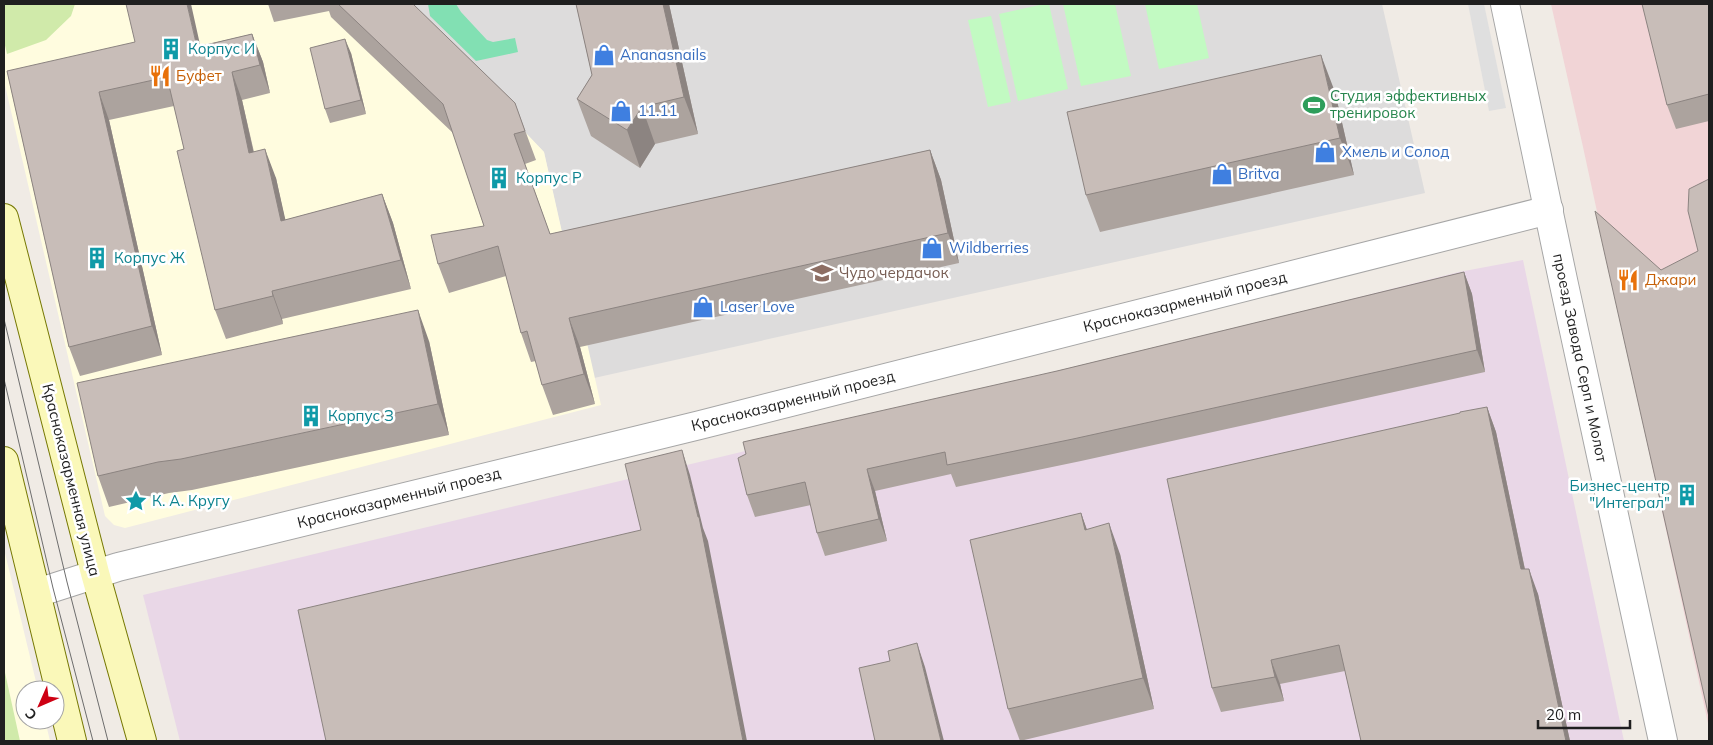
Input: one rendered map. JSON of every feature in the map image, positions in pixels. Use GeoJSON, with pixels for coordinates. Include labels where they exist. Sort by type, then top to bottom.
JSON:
{"type":"FeatureCollection","features":[{"type":"Feature","properties":{"kind":"main road","name":"Красноказарменная улица"},"geometry":{"type":"LineString","coordinates":[[4,218],[95,573],[142,741]]}},
{"type":"Feature","properties":{"kind":"main road"},"geometry":{"type":"LineString","coordinates":[[4,461],[72,741]]}},
{"type":"Feature","properties":{"kind":"street","name":"проезд Завода Серп и Молот"},"geometry":{"type":"LineString","coordinates":[[1505,4],[1663,741]]}},
{"type":"Feature","properties":{"kind":"street","name":"Красноказарменный проезд"},"geometry":{"type":"LineString","coordinates":[[37,593],[95,573],[700,425],[1549,210]]}},
{"type":"Feature","properties":{"kind":"shaded area"},"geometry":{"type":"Polygon","coordinates":[[[4,4],[403,4],[544,152],[601,405],[125,528],[114,525],[105,516],[4,81],[4,4]]]}},
{"type":"Feature","properties":{"kind":"shaded area"},"geometry":{"type":"Polygon","coordinates":[[[403,4],[1382,4],[1425,193],[594,378],[544,152],[403,4]]]}},
{"type":"Feature","properties":{"kind":"shaded area"},"geometry":{"type":"Polygon","coordinates":[[[1468,4],[1484,4],[1506,108],[1489,111],[1468,4]]]}},
{"type":"Feature","properties":{"kind":"shaded area"},"geometry":{"type":"Polygon","coordinates":[[[1551,4],[1709,4],[1709,728],[1583,147],[1551,4]]]}},
{"type":"Feature","properties":{"kind":"shaded area"},"geometry":{"type":"Polygon","coordinates":[[[1523,260],[1624,741],[180,741],[143,595],[737,453],[1459,272],[1523,260]]]}},
{"type":"Feature","properties":{"kind":"shaded area"},"geometry":{"type":"Polygon","coordinates":[[[4,549],[36,680],[15,680],[15,730],[47,730],[50,741],[4,741],[4,549]]]}},
{"type":"Feature","properties":{"kind":"green space"},"geometry":{"type":"Polygon","coordinates":[[[4,4],[75,4],[71,16],[46,40],[7,54],[4,41],[4,4]]]}},
{"type":"Feature","properties":{"kind":"green space"},"geometry":{"type":"Polygon","coordinates":[[[428,4],[456,4],[487,40],[493,42],[515,38],[518,52],[476,61],[430,16],[428,4]]]}},
{"type":"Feature","properties":{"kind":"green space"},"geometry":{"type":"Polygon","coordinates":[[[1049,4],[1068,89],[1018,101],[999,14],[1049,4]]]}},
{"type":"Feature","properties":{"kind":"green space"},"geometry":{"type":"Polygon","coordinates":[[[1063,4],[1115,4],[1131,76],[1081,86],[1063,4]]]}},
{"type":"Feature","properties":{"kind":"green space"},"geometry":{"type":"Polygon","coordinates":[[[1145,4],[1197,4],[1209,58],[1159,69],[1145,4]]]}},
{"type":"Feature","properties":{"kind":"green space"},"geometry":{"type":"Polygon","coordinates":[[[991,16],[1011,102],[988,107],[968,20],[991,16]]]}},
{"type":"Feature","properties":{"kind":"green space"},"geometry":{"type":"Polygon","coordinates":[[[4,668],[15,718],[15,730],[18,730],[20,741],[4,741],[4,668]]]}},
{"type":"Feature","properties":{"kind":"building"},"geometry":{"type":"Polygon","coordinates":[[[126,4],[187,4],[197,47],[252,34],[260,65],[232,72],[249,153],[265,149],[281,221],[382,194],[401,260],[272,291],[273,296],[215,310],[177,151],[184,149],[167,77],[99,92],[152,326],[69,347],[7,71],[135,42],[126,4]]]}},
{"type":"Feature","properties":{"kind":"building"},"geometry":{"type":"Polygon","coordinates":[[[338,4],[413,4],[515,103],[525,131],[514,134],[550,234],[930,150],[948,233],[569,318],[584,374],[542,385],[527,331],[521,333],[498,246],[438,264],[431,235],[484,226],[443,104],[338,4]]]}},
{"type":"Feature","properties":{"kind":"building"},"geometry":{"type":"Polygon","coordinates":[[[576,4],[663,4],[684,97],[642,107],[627,130],[577,99],[592,75],[576,4]]]}},
{"type":"Feature","properties":{"kind":"building"},"geometry":{"type":"Polygon","coordinates":[[[1642,4],[1709,4],[1709,94],[1667,105],[1642,4]]]}},
{"type":"Feature","properties":{"kind":"building"},"geometry":{"type":"Polygon","coordinates":[[[345,39],[361,100],[325,109],[310,48],[345,39]]]}},
{"type":"Feature","properties":{"kind":"building"},"geometry":{"type":"Polygon","coordinates":[[[1321,55],[1340,138],[1086,195],[1067,112],[1321,55]]]}},
{"type":"Feature","properties":{"kind":"building","name":"Бизнес-центр \"Интеграл\""},"geometry":{"type":"Polygon","coordinates":[[[1709,179],[1709,717],[1595,211],[1661,270],[1698,251],[1688,211],[1689,189],[1709,179]]]}},
{"type":"Feature","properties":{"kind":"building"},"geometry":{"type":"Polygon","coordinates":[[[1464,272],[1477,350],[947,465],[945,452],[867,469],[879,519],[817,533],[805,482],[747,495],[738,458],[746,454],[743,442],[1057,371],[1464,272]]]}},
{"type":"Feature","properties":{"kind":"building"},"geometry":{"type":"Polygon","coordinates":[[[418,310],[438,404],[98,476],[77,383],[418,310]]]}},
{"type":"Feature","properties":{"kind":"building"},"geometry":{"type":"Polygon","coordinates":[[[1487,407],[1521,569],[1529,569],[1566,741],[1361,741],[1339,645],[1271,660],[1275,677],[1212,688],[1167,479],[1487,407]]]}},
{"type":"Feature","properties":{"kind":"building"},"geometry":{"type":"Polygon","coordinates":[[[682,450],[699,517],[743,741],[326,741],[298,610],[641,530],[625,464],[682,450]]]}},
{"type":"Feature","properties":{"kind":"building"},"geometry":{"type":"Polygon","coordinates":[[[1081,513],[1085,530],[1109,523],[1143,678],[1008,709],[970,540],[1081,513]]]}},
{"type":"Feature","properties":{"kind":"building"},"geometry":{"type":"Polygon","coordinates":[[[917,643],[941,741],[875,741],[859,668],[890,661],[888,651],[917,643]]]}},
{"type":"Feature","properties":{"kind":"tram line"},"geometry":{"type":"LineString","coordinates":[[4,319],[67,582],[108,741]]}},
{"type":"Feature","properties":{"kind":"tram line"},"geometry":{"type":"LineString","coordinates":[[4,379],[53,588],[93,741]]}},
{"type":"Feature","properties":{"kind":"place","name":"Корпус И"},"geometry":{"type":"Point","coordinates":[171,49]}},
{"type":"Feature","properties":{"kind":"place","name":"Ananasnails"},"geometry":{"type":"Point","coordinates":[604,55]}},
{"type":"Feature","properties":{"kind":"place","name":"Буфет"},"geometry":{"type":"Point","coordinates":[160,76]}},
{"type":"Feature","properties":{"kind":"place","name":"Студия эффективных тренировок"},"geometry":{"type":"Point","coordinates":[1314,105]}},
{"type":"Feature","properties":{"kind":"place","name":"11.11"},"geometry":{"type":"Point","coordinates":[621,111]}},
{"type":"Feature","properties":{"kind":"place","name":"Хмель и Солод"},"geometry":{"type":"Point","coordinates":[1325,152]}},
{"type":"Feature","properties":{"kind":"place","name":"Britva"},"geometry":{"type":"Point","coordinates":[1222,174]}},
{"type":"Feature","properties":{"kind":"place","name":"Корпус Р"},"geometry":{"type":"Point","coordinates":[499,178]}},
{"type":"Feature","properties":{"kind":"place","name":"Wildberries"},"geometry":{"type":"Point","coordinates":[932,248]}},
{"type":"Feature","properties":{"kind":"place","name":"Корпус Ж"},"geometry":{"type":"Point","coordinates":[97,258]}},
{"type":"Feature","properties":{"kind":"place","name":"Чудо чердачок"},"geometry":{"type":"Point","coordinates":[822,273]}},
{"type":"Feature","properties":{"kind":"place","name":"Джари"},"geometry":{"type":"Point","coordinates":[1628,280]}},
{"type":"Feature","properties":{"kind":"place","name":"Laser Love"},"geometry":{"type":"Point","coordinates":[703,307]}},
{"type":"Feature","properties":{"kind":"place","name":"Корпус З"},"geometry":{"type":"Point","coordinates":[311,416]}},
{"type":"Feature","properties":{"kind":"place","name":"Бизнес-центр \"Интеграл\""},"geometry":{"type":"Point","coordinates":[1687,495]}},
{"type":"Feature","properties":{"kind":"place","name":"К. А. Кругу"},"geometry":{"type":"Point","coordinates":[136,501]}}]}
